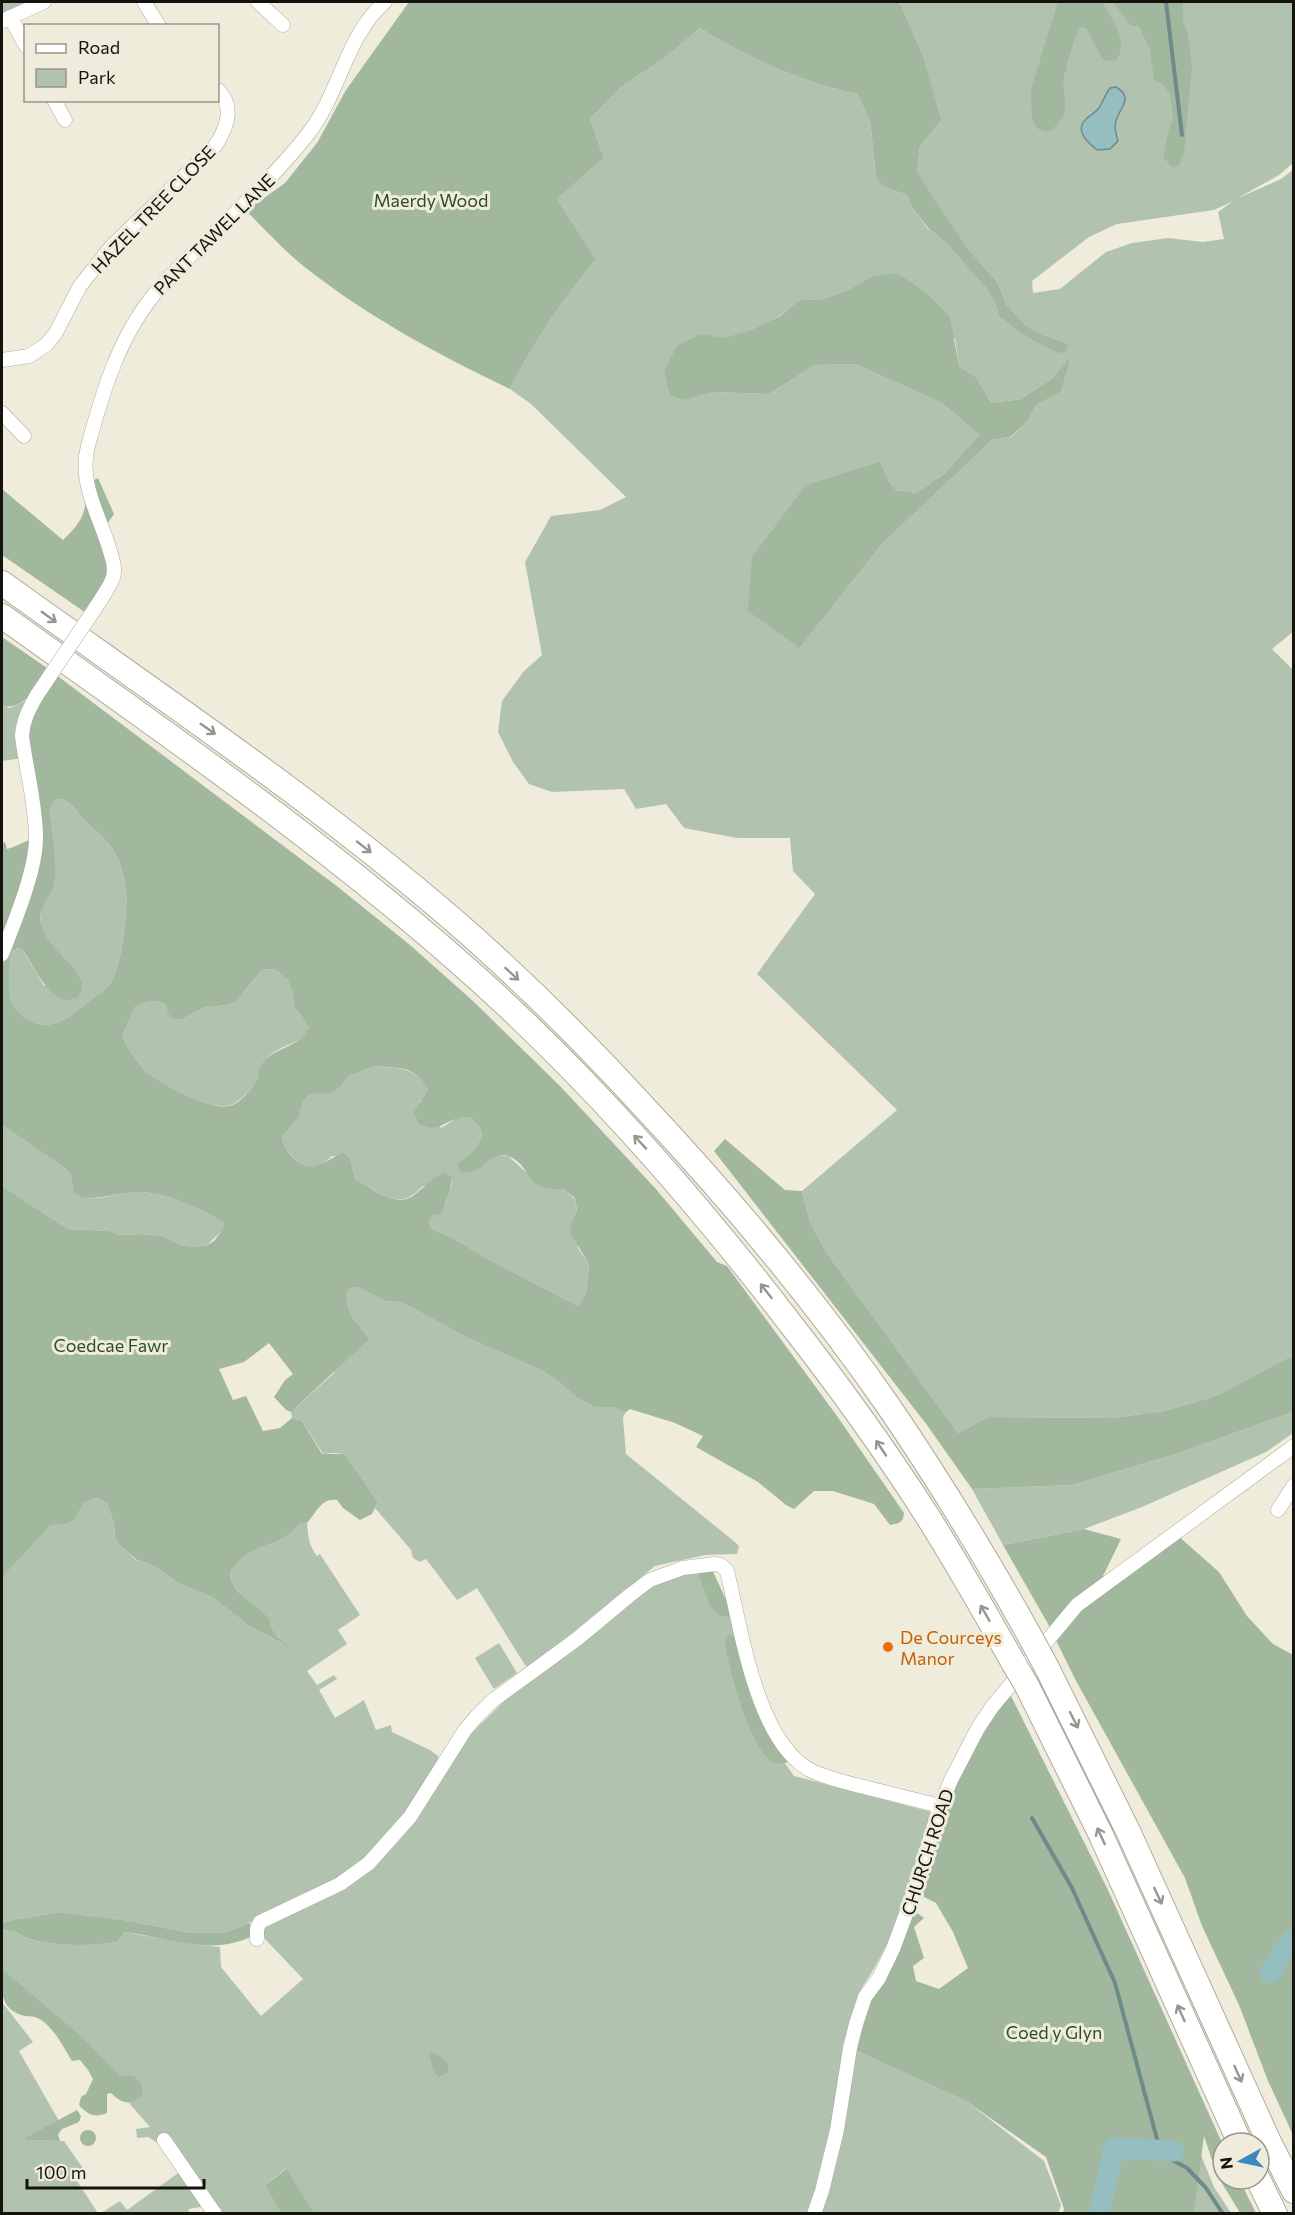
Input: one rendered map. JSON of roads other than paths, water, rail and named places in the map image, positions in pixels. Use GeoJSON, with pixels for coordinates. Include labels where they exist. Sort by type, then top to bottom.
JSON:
{"type":"FeatureCollection","features":[{"type":"Feature","properties":{"kind":"highway"},"geometry":{"type":"LineString","coordinates":[[2,583],[216,734],[392,870],[476,940],[600,1060],[744,1217],[817,1309],[886,1403],[993,1571],[1032,1640],[1128,1830],[1293,2191]]}},
{"type":"Feature","properties":{"kind":"highway"},"geometry":{"type":"LineString","coordinates":[[2,616],[257,799],[392,905],[480,981],[591,1089],[662,1166],[747,1267],[826,1368],[926,1515],[1027,1686],[1101,1836],[1235,2131]]}},
{"type":"Feature","properties":{"kind":"highway"},"geometry":{"type":"LineString","coordinates":[[1264,2191],[1275,2214]]}},
{"type":"Feature","properties":{"kind":"street"},"geometry":{"type":"LineString","coordinates":[[24,43],[6,19],[44,2]]}},
{"type":"Feature","properties":{"kind":"street"},"geometry":{"type":"LineString","coordinates":[[144,2],[158,24]]}},
{"type":"Feature","properties":{"kind":"street"},"geometry":{"type":"LineString","coordinates":[[258,2],[283,25]]}},
{"type":"Feature","properties":{"kind":"street","name":"PANT TAWEL LANE"},"geometry":{"type":"LineString","coordinates":[[2,954],[18,911],[34,850],[35,823],[22,736],[23,723],[37,695],[100,601],[115,572],[108,543],[91,500],[87,484],[86,457],[117,353],[150,299],[173,271],[283,164],[309,133],[322,114],[364,27],[373,12],[386,2]]}},
{"type":"Feature","properties":{"kind":"street","name":"HAZEL TREE CLOSE"},"geometry":{"type":"LineString","coordinates":[[2,360],[29,356],[46,345],[55,334],[80,286],[111,247],[215,146],[226,127],[228,107],[219,91]]}},
{"type":"Feature","properties":{"kind":"street"},"geometry":{"type":"LineString","coordinates":[[55,102],[65,120]]}},
{"type":"Feature","properties":{"kind":"street"},"geometry":{"type":"LineString","coordinates":[[2,413],[24,436]]}},
{"type":"Feature","properties":{"kind":"street","name":"CHURCH ROAD"},"geometry":{"type":"LineString","coordinates":[[814,2214],[837,2130],[855,2024],[866,1997],[879,1978],[903,1923],[940,1806],[967,1749],[992,1707],[1077,1605],[1293,1446]]}},
{"type":"Feature","properties":{"kind":"street"},"geometry":{"type":"LineString","coordinates":[[1278,1510],[1290,1500],[1293,1485]]}},
{"type":"Feature","properties":{"kind":"street"},"geometry":{"type":"LineString","coordinates":[[256,1940],[260,1923],[340,1884],[363,1868],[381,1851],[410,1816],[465,1730],[492,1701],[531,1674],[650,1580],[683,1568],[715,1564],[721,1565],[727,1571],[745,1648],[763,1706],[774,1733],[795,1759],[811,1770],[830,1778],[940,1806]]}},
{"type":"Feature","properties":{"kind":"street"},"geometry":{"type":"LineString","coordinates":[[164,2140],[215,2214]]}},
{"type":"Feature","properties":{"kind":"water"},"geometry":{"type":"Polygon","coordinates":[[[1116,87],[1122,91],[1125,99],[1115,123],[1118,141],[1110,149],[1097,150],[1083,136],[1081,127],[1086,119],[1100,107],[1110,88],[1116,87]]]}},
{"type":"Feature","properties":{"kind":"waterway"},"geometry":{"type":"LineString","coordinates":[[1166,2],[1182,135]]}},
{"type":"Feature","properties":{"kind":"waterway"},"geometry":{"type":"LineString","coordinates":[[1032,1818],[1072,1888],[1115,1983],[1161,2154],[1187,2168],[1206,2188],[1223,2214]]}},
{"type":"Feature","properties":{"kind":"waterway"},"geometry":{"type":"LineString","coordinates":[[1270,1973],[1283,1951],[1294,1939]]}},
{"type":"Feature","properties":{"kind":"waterway"},"geometry":{"type":"LineString","coordinates":[[1099,2214],[1114,2148],[1174,2151]]}},
{"type":"Feature","properties":{"kind":"place","name":"De Courceys Manor"},"geometry":{"type":"Point","coordinates":[888,1647]}},
{"type":"Feature","properties":{"kind":"park label","name":"Maerdy Wood"},"geometry":{"type":"Point","coordinates":[431,200]}},
{"type":"Feature","properties":{"kind":"park label","name":"Coedcae Fawr"},"geometry":{"type":"Point","coordinates":[111,1345]}},
{"type":"Feature","properties":{"kind":"park label","name":"Coed y Glyn"},"geometry":{"type":"Point","coordinates":[1054,2032]}}]}
